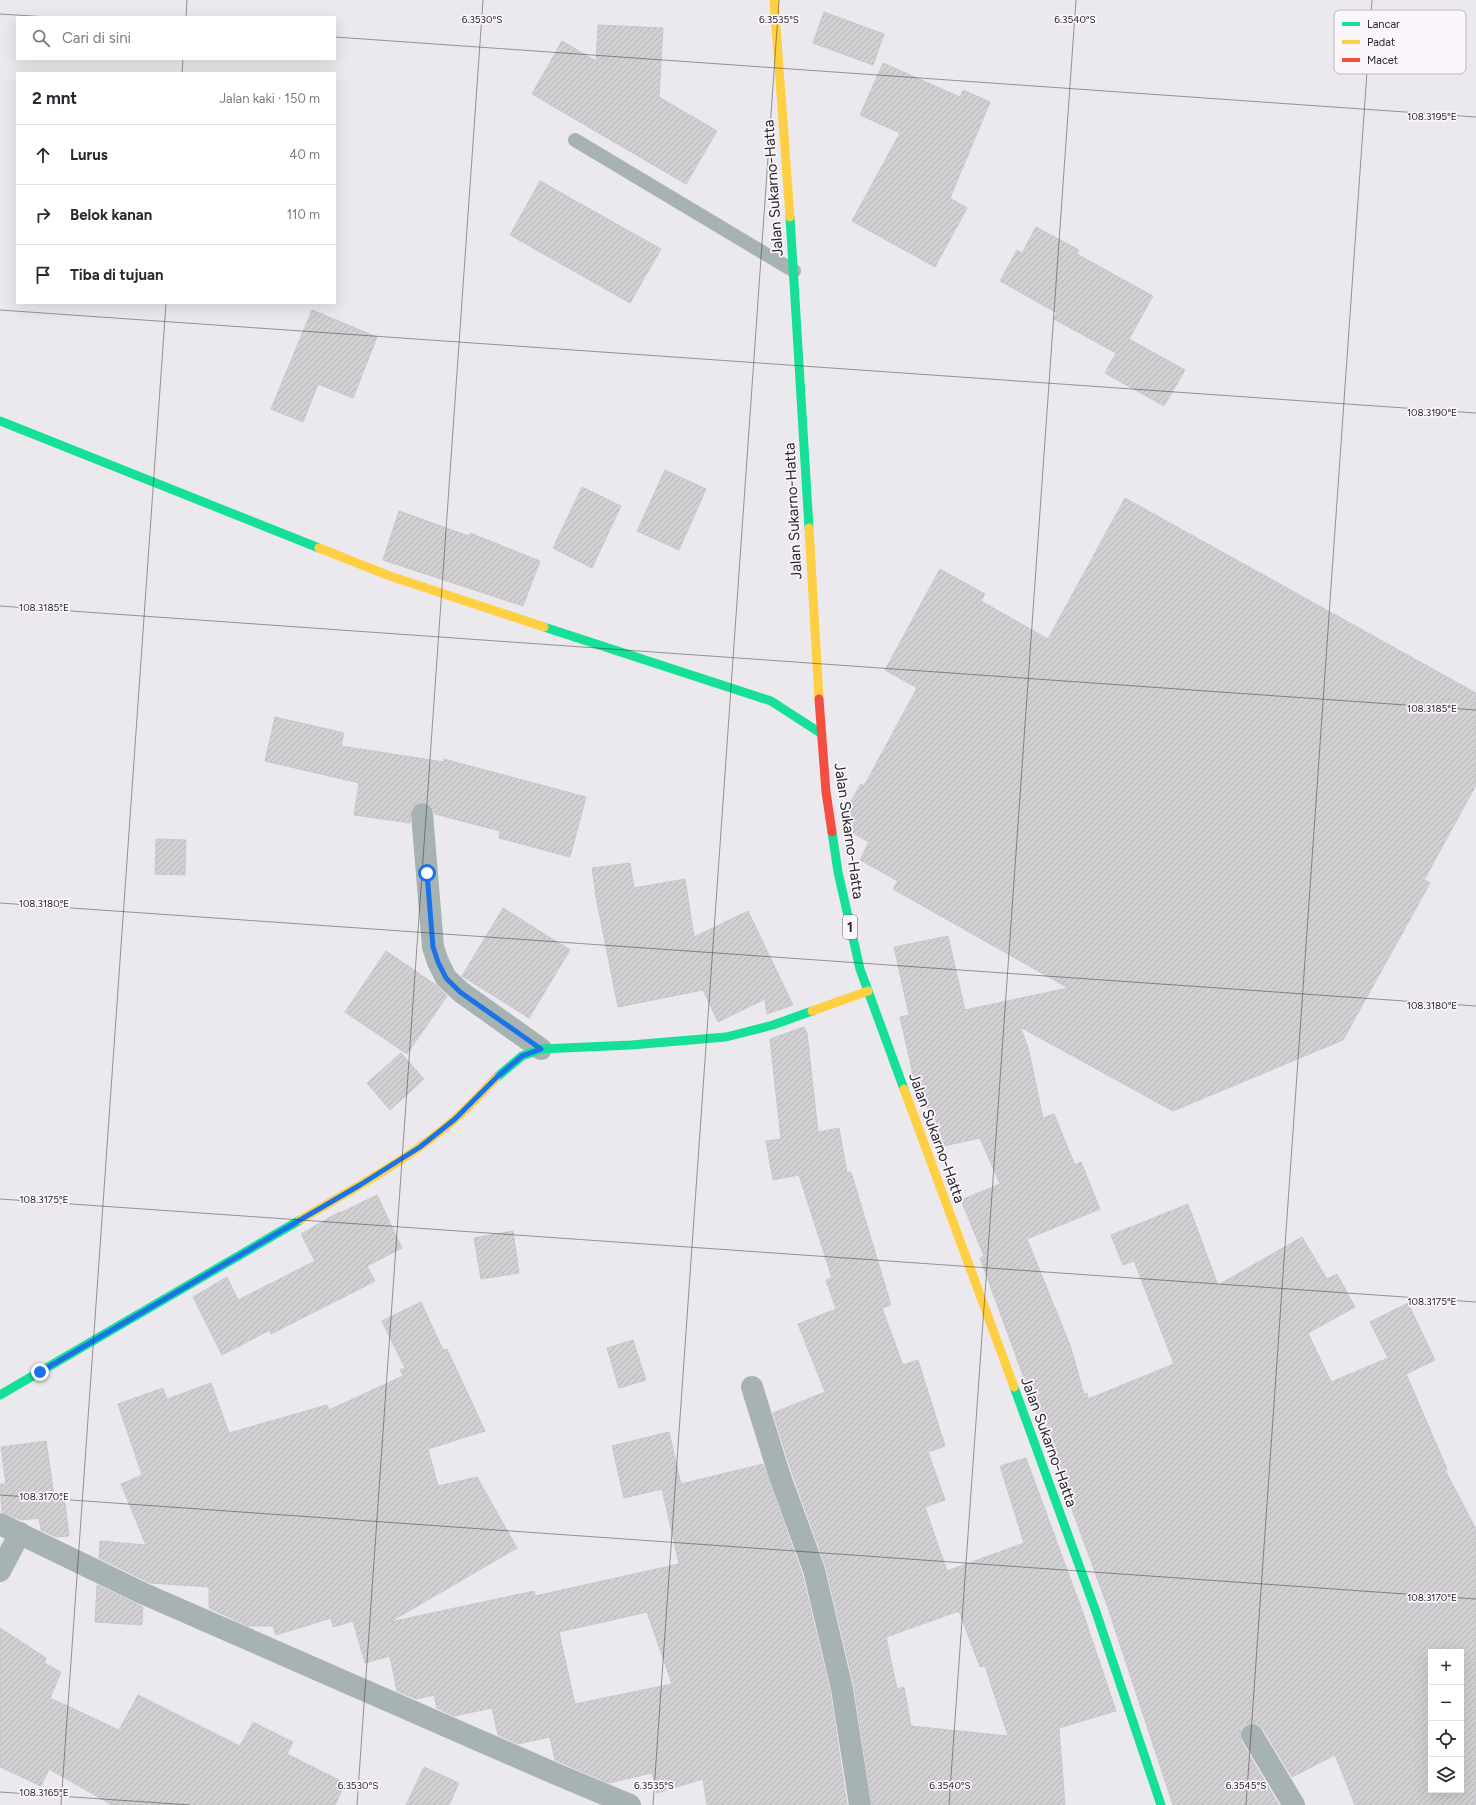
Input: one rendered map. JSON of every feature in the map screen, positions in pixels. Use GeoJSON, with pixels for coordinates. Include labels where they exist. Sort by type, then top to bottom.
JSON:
{"type":"FeatureCollection","features":[{"type":"Feature","properties":{"kind":"main road","name":"Jalan Sukarno-Hatta"},"geometry":{"type":"LineString","coordinates":[[774,0],[794,271],[826,792],[838,872],[860,969],[1095,1609],[1160,1805]]}},
{"type":"Feature","properties":{"kind":"main road"},"geometry":{"type":"LineString","coordinates":[[0,421],[390,576],[771,701],[822,734]]}},
{"type":"Feature","properties":{"kind":"main road"},"geometry":{"type":"LineString","coordinates":[[0,1395],[360,1185],[413,1151],[455,1119],[497,1077],[522,1056],[541,1049],[631,1045],[726,1037],[773,1026],[868,991]]}},
{"type":"Feature","properties":{"kind":"street"},"geometry":{"type":"LineString","coordinates":[[422,814],[433,947],[446,978],[460,992],[541,1049]]}},
{"type":"Feature","properties":{"kind":"street"},"geometry":{"type":"LineString","coordinates":[[752,1387],[779,1474],[814,1570],[842,1689],[860,1805]]}},
{"type":"Feature","properties":{"kind":"street"},"geometry":{"type":"LineString","coordinates":[[0,1524],[142,1593],[548,1771],[630,1805]]}},
{"type":"Feature","properties":{"kind":"street"},"geometry":{"type":"LineString","coordinates":[[0,1571],[20,1534]]}},
{"type":"Feature","properties":{"kind":"street"},"geometry":{"type":"LineString","coordinates":[[1252,1735],[1294,1805]]}},
{"type":"Feature","properties":{"kind":"lane"},"geometry":{"type":"LineString","coordinates":[[575,140],[794,271]]}},
{"type":"Feature","properties":{"kind":"building"},"geometry":{"type":"Polygon","coordinates":[[[824,12],[884,34],[873,65],[813,43],[824,12]]]}},
{"type":"Feature","properties":{"kind":"building"},"geometry":{"type":"Polygon","coordinates":[[[598,25],[663,28],[659,97],[717,131],[686,184],[532,94],[562,41],[596,61],[598,25]]]}},
{"type":"Feature","properties":{"kind":"building"},"geometry":{"type":"Polygon","coordinates":[[[883,63],[960,97],[963,90],[990,102],[950,198],[967,208],[935,267],[852,221],[900,133],[860,115],[883,63]]]}},
{"type":"Feature","properties":{"kind":"building"},"geometry":{"type":"Polygon","coordinates":[[[540,181],[661,249],[630,303],[510,235],[540,181]]]}},
{"type":"Feature","properties":{"kind":"building"},"geometry":{"type":"Polygon","coordinates":[[[1036,227],[1079,250],[1077,254],[1153,296],[1129,339],[1185,370],[1164,406],[1105,373],[1116,353],[1054,319],[1057,313],[1000,281],[1017,250],[1022,253],[1036,227]]]}},
{"type":"Feature","properties":{"kind":"building"},"geometry":{"type":"Polygon","coordinates":[[[312,310],[377,337],[353,398],[318,384],[303,422],[271,409],[312,310]]]}},
{"type":"Feature","properties":{"kind":"building"},"geometry":{"type":"Polygon","coordinates":[[[665,470],[706,489],[679,550],[637,531],[665,470]]]}},
{"type":"Feature","properties":{"kind":"building"},"geometry":{"type":"Polygon","coordinates":[[[582,487],[621,506],[592,568],[553,548],[582,487]]]}},
{"type":"Feature","properties":{"kind":"building"},"geometry":{"type":"Polygon","coordinates":[[[1125,498],[1476,693],[1476,785],[1424,880],[1430,883],[1343,1040],[1173,1111],[1020,1027],[1028,1047],[1043,1118],[1054,1114],[1075,1165],[1081,1162],[1100,1209],[1027,1239],[1070,1345],[1084,1394],[1087,1393],[1088,1399],[1174,1364],[1134,1261],[1123,1265],[1111,1235],[1188,1204],[1218,1285],[1302,1237],[1327,1279],[1337,1274],[1355,1307],[1308,1333],[1331,1382],[1388,1358],[1370,1322],[1408,1303],[1435,1360],[1406,1374],[1447,1469],[1445,1470],[1476,1529],[1476,1805],[1355,1805],[1335,1755],[1292,1777],[1263,1729],[1258,1724],[1252,1723],[1246,1724],[1241,1729],[1241,1741],[1279,1805],[1173,1805],[1107,1605],[980,1258],[984,1256],[961,1200],[1000,1184],[980,1138],[939,1147],[930,1122],[922,1083],[916,1084],[914,1079],[900,1017],[909,1015],[894,947],[948,936],[965,1010],[1068,988],[893,889],[898,881],[860,860],[869,842],[844,828],[842,817],[861,784],[864,786],[917,688],[885,670],[940,569],[985,594],[981,601],[1048,639],[1125,498]]]}},
{"type":"Feature","properties":{"kind":"building"},"geometry":{"type":"Polygon","coordinates":[[[399,511],[469,536],[470,533],[540,561],[523,606],[383,560],[399,511]]]}},
{"type":"Feature","properties":{"kind":"building"},"geometry":{"type":"Polygon","coordinates":[[[275,717],[344,733],[341,746],[444,762],[444,759],[586,797],[570,857],[499,838],[500,831],[435,814],[432,807],[427,803],[421,802],[415,804],[411,808],[410,823],[354,815],[359,783],[265,761],[275,717]]]}},
{"type":"Feature","properties":{"kind":"building"},"geometry":{"type":"Polygon","coordinates":[[[156,839],[186,840],[185,875],[155,874],[156,839]]]}},
{"type":"Feature","properties":{"kind":"building"},"geometry":{"type":"Polygon","coordinates":[[[630,863],[634,888],[685,879],[694,937],[748,911],[793,1005],[767,1014],[765,999],[718,1022],[703,990],[618,1007],[596,897],[592,868],[630,863]]]}},
{"type":"Feature","properties":{"kind":"building"},"geometry":{"type":"Polygon","coordinates":[[[503,908],[570,950],[529,1018],[462,976],[503,908]]]}},
{"type":"Feature","properties":{"kind":"building"},"geometry":{"type":"Polygon","coordinates":[[[386,951],[436,985],[447,996],[407,1054],[345,1012],[386,951]]]}},
{"type":"Feature","properties":{"kind":"building"},"geometry":{"type":"Polygon","coordinates":[[[804,1027],[807,1033],[818,1132],[839,1128],[847,1173],[851,1172],[891,1305],[882,1308],[903,1365],[918,1360],[945,1446],[928,1452],[945,1500],[925,1507],[947,1571],[1024,1543],[1000,1466],[1026,1458],[1083,1613],[1116,1711],[1059,1728],[1065,1805],[872,1805],[854,1686],[826,1567],[791,1470],[773,1413],[825,1392],[798,1324],[836,1309],[826,1280],[832,1278],[799,1175],[773,1180],[766,1141],[781,1139],[770,1039],[804,1027]],[[959,1611],[886,1637],[897,1689],[904,1687],[911,1726],[1008,1736],[985,1666],[980,1667],[959,1611]]]}},
{"type":"Feature","properties":{"kind":"building"},"geometry":{"type":"Polygon","coordinates":[[[401,1053],[424,1079],[390,1110],[367,1083],[401,1053]]]}},
{"type":"Feature","properties":{"kind":"building"},"geometry":{"type":"Polygon","coordinates":[[[377,1195],[402,1248],[367,1266],[375,1281],[271,1334],[270,1330],[222,1355],[193,1297],[227,1277],[238,1300],[315,1261],[301,1234],[339,1212],[340,1213],[377,1195]]]}},
{"type":"Feature","properties":{"kind":"building"},"geometry":{"type":"Polygon","coordinates":[[[513,1231],[519,1273],[481,1279],[474,1238],[513,1231]]]}},
{"type":"Feature","properties":{"kind":"building"},"geometry":{"type":"Polygon","coordinates":[[[421,1302],[443,1350],[447,1349],[485,1431],[428,1449],[438,1486],[477,1477],[517,1548],[390,1622],[534,1591],[535,1596],[679,1564],[662,1489],[624,1498],[612,1446],[669,1432],[681,1484],[763,1464],[802,1574],[830,1691],[847,1805],[707,1805],[703,1779],[657,1793],[652,1773],[609,1783],[555,1760],[550,1737],[518,1744],[498,1735],[492,1708],[454,1716],[437,1708],[434,1695],[416,1699],[397,1691],[390,1656],[365,1663],[353,1621],[333,1627],[331,1618],[276,1635],[273,1626],[248,1626],[209,1608],[209,1587],[150,1583],[99,1558],[100,1541],[146,1545],[121,1484],[142,1475],[118,1404],[163,1388],[167,1399],[211,1383],[229,1433],[327,1405],[329,1410],[403,1376],[400,1370],[405,1368],[382,1321],[421,1302]],[[647,1612],[559,1632],[575,1704],[672,1684],[647,1612]]]}},
{"type":"Feature","properties":{"kind":"building"},"geometry":{"type":"Polygon","coordinates":[[[633,1340],[646,1380],[619,1388],[607,1348],[633,1340]]]}},
{"type":"Feature","properties":{"kind":"building"},"geometry":{"type":"Polygon","coordinates":[[[46,1441],[54,1495],[64,1494],[69,1536],[56,1537],[41,1530],[39,1518],[21,1520],[2,1512],[0,1484],[6,1484],[1,1447],[46,1441]]]}},
{"type":"Feature","properties":{"kind":"building"},"geometry":{"type":"Polygon","coordinates":[[[97,1585],[143,1607],[142,1625],[95,1622],[97,1585]]]}},
{"type":"Feature","properties":{"kind":"building"},"geometry":{"type":"Polygon","coordinates":[[[0,1628],[46,1658],[44,1663],[61,1672],[50,1698],[119,1730],[138,1695],[240,1746],[253,1722],[293,1742],[287,1754],[345,1783],[335,1805],[112,1805],[49,1769],[41,1786],[0,1767],[0,1628]]]}},
{"type":"Feature","properties":{"kind":"building"},"geometry":{"type":"Polygon","coordinates":[[[424,1767],[459,1783],[449,1805],[406,1805],[424,1767]]]}},
{"type":"Feature","properties":{"kind":"traffic: fast"},"geometry":{"type":"LineString","coordinates":[[790,217],[809,528]]}},
{"type":"Feature","properties":{"kind":"traffic: fast"},"geometry":{"type":"LineString","coordinates":[[0,421],[319,548]]}},
{"type":"Feature","properties":{"kind":"traffic: fast"},"geometry":{"type":"LineString","coordinates":[[544,627],[771,701],[822,734]]}},
{"type":"Feature","properties":{"kind":"traffic: fast"},"geometry":{"type":"LineString","coordinates":[[832,832],[838,872],[860,969],[904,1089]]}},
{"type":"Feature","properties":{"kind":"traffic: fast"},"geometry":{"type":"LineString","coordinates":[[496,1078],[522,1056],[541,1049],[631,1045],[726,1037],[773,1025],[812,1011]]}},
{"type":"Feature","properties":{"kind":"traffic: fast"},"geometry":{"type":"LineString","coordinates":[[0,1395],[300,1220]]}},
{"type":"Feature","properties":{"kind":"traffic: fast"},"geometry":{"type":"LineString","coordinates":[[1014,1387],[1095,1609],[1161,1805]]}},
{"type":"Feature","properties":{"kind":"traffic: slow"},"geometry":{"type":"LineString","coordinates":[[774,0],[790,217]]}},
{"type":"Feature","properties":{"kind":"traffic: slow"},"geometry":{"type":"LineString","coordinates":[[809,528],[819,699]]}},
{"type":"Feature","properties":{"kind":"traffic: slow"},"geometry":{"type":"LineString","coordinates":[[319,548],[390,576],[544,627]]}},
{"type":"Feature","properties":{"kind":"traffic: slow"},"geometry":{"type":"LineString","coordinates":[[812,1011],[868,991]]}},
{"type":"Feature","properties":{"kind":"traffic: slow"},"geometry":{"type":"LineString","coordinates":[[300,1220],[380,1173],[419,1148],[461,1114],[496,1078]]}},
{"type":"Feature","properties":{"kind":"traffic: slow"},"geometry":{"type":"LineString","coordinates":[[904,1089],[1014,1387]]}},
{"type":"Feature","properties":{"kind":"traffic: jam"},"geometry":{"type":"LineString","coordinates":[[819,699],[826,792],[832,832]]}},
{"type":"Feature","properties":{"kind":"route"},"geometry":{"type":"LineString","coordinates":[[40,1372],[360,1185],[420,1147],[455,1119],[497,1077],[522,1056],[541,1049],[460,992],[446,978],[433,947],[427,873]]}}]}
